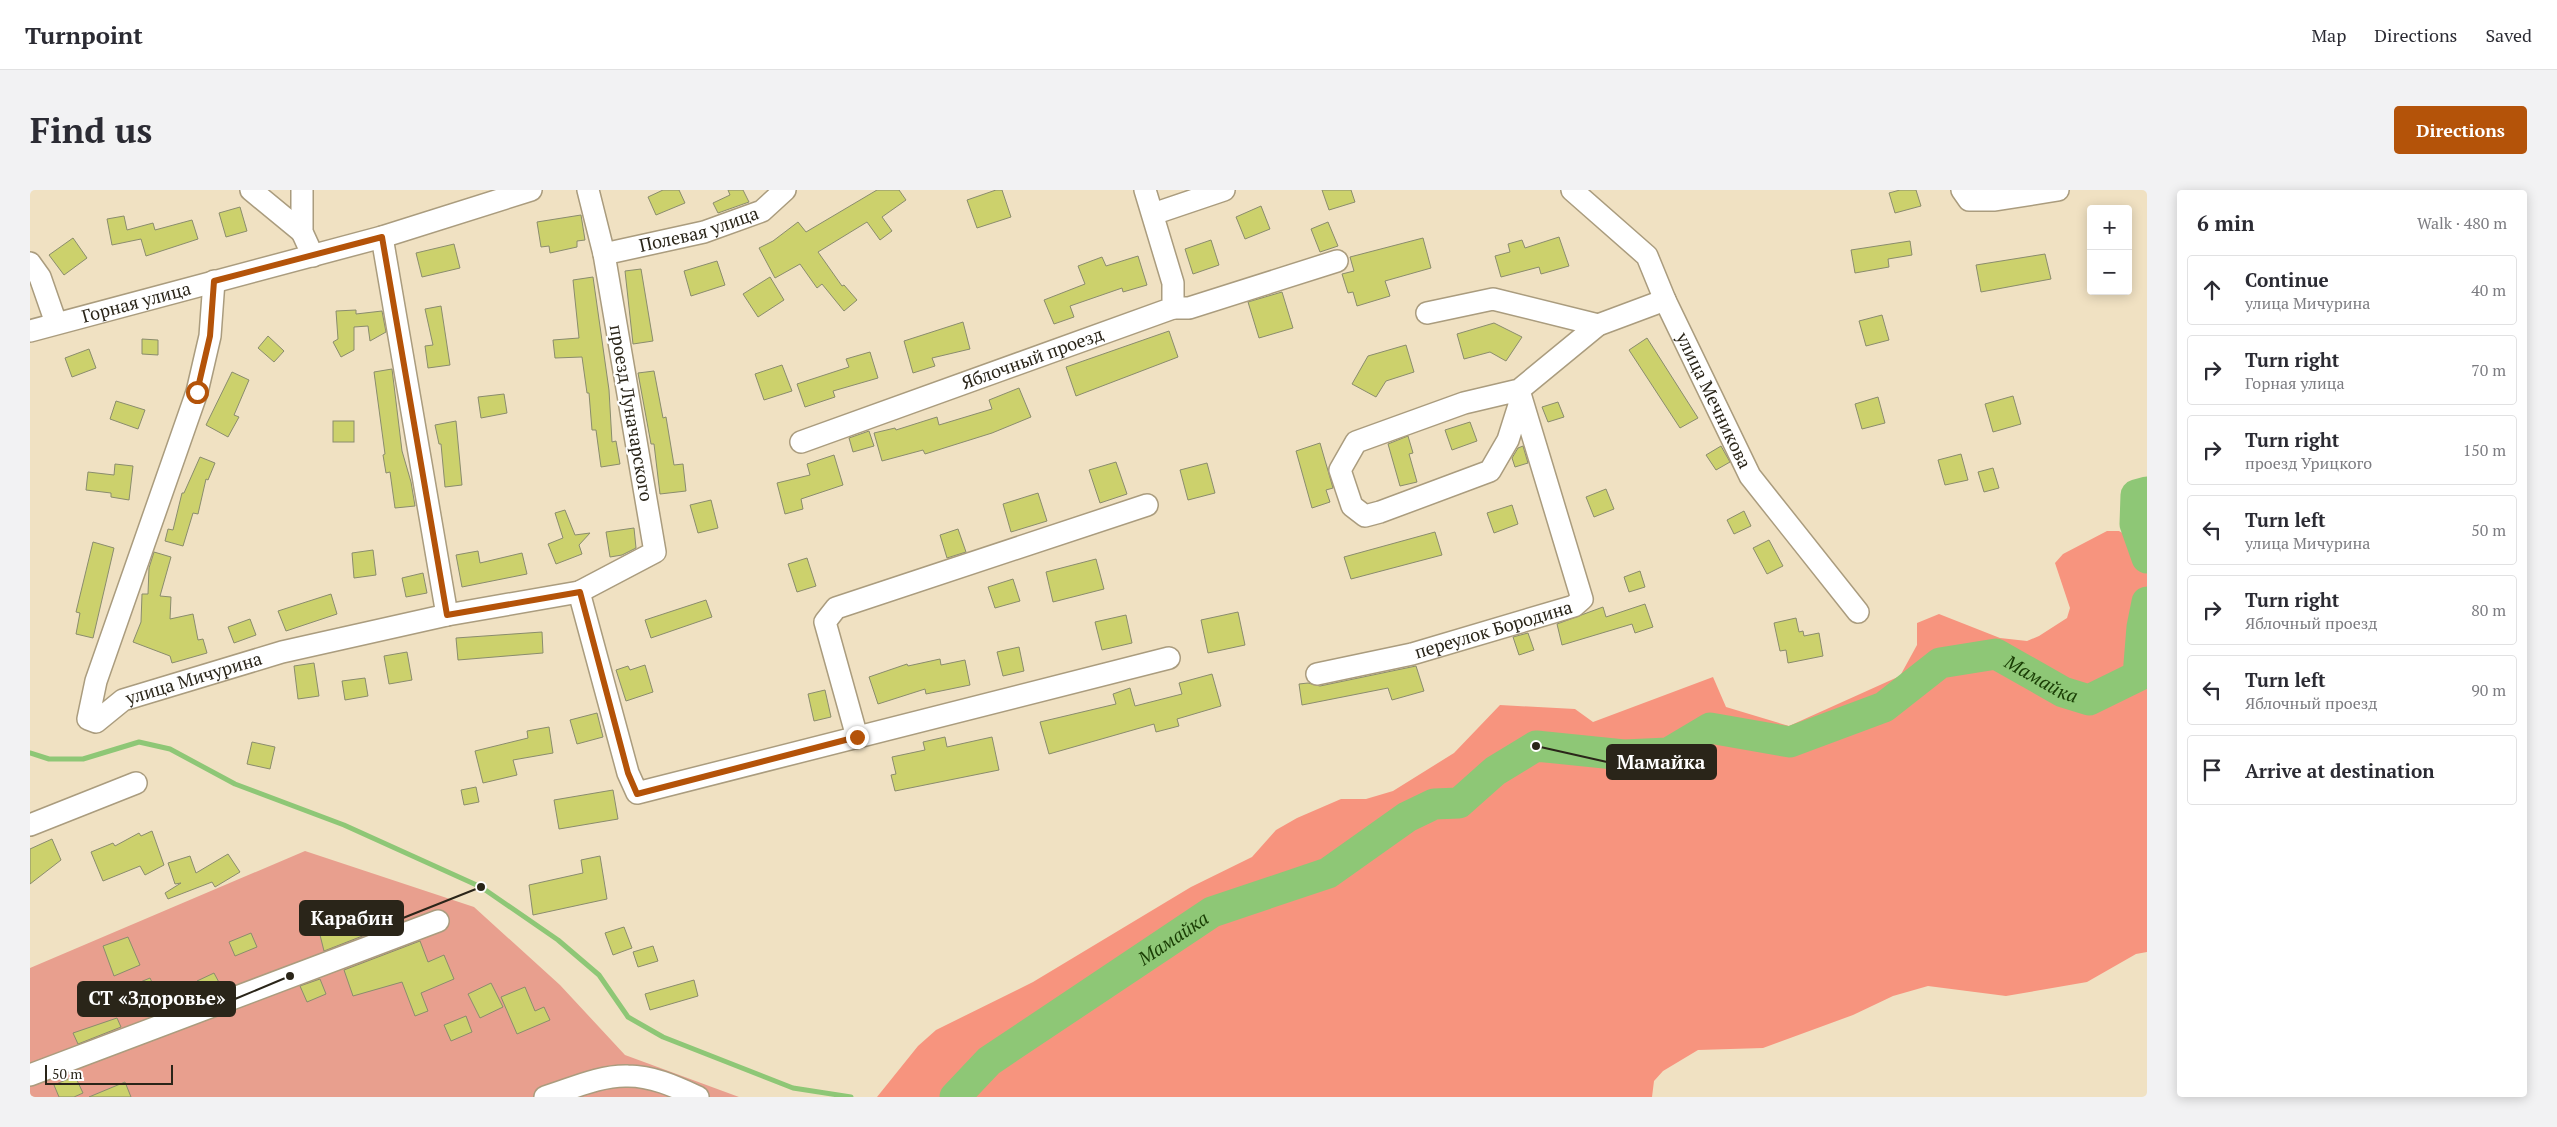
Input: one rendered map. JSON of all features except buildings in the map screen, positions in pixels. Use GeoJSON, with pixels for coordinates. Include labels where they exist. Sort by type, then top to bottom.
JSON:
{"type":"FeatureCollection","features":[{"type":"Feature","properties":{"kind":"street"},"geometry":{"type":"LineString","coordinates":[[250,190],[302,232]]}},
{"type":"Feature","properties":{"kind":"street"},"geometry":{"type":"LineString","coordinates":[[302,190],[302,232],[313,256]]}},
{"type":"Feature","properties":{"kind":"street","name":"Горная улица"},"geometry":{"type":"LineString","coordinates":[[30,331],[382,237],[531,190]]}},
{"type":"Feature","properties":{"kind":"street","name":"проезд Луначарского"},"geometry":{"type":"LineString","coordinates":[[580,592],[655,552],[604,254],[588,190]]}},
{"type":"Feature","properties":{"kind":"street","name":"Полевая улица"},"geometry":{"type":"LineString","coordinates":[[604,254],[704,232],[762,211],[784,190]]}},
{"type":"Feature","properties":{"kind":"street"},"geometry":{"type":"LineString","coordinates":[[1145,190],[1173,282],[1172,308]]}},
{"type":"Feature","properties":{"kind":"street"},"geometry":{"type":"LineString","coordinates":[[1153,214],[1224,190]]}},
{"type":"Feature","properties":{"kind":"street","name":"улица Мечникова"},"geometry":{"type":"LineString","coordinates":[[1572,190],[1648,256],[1665,300],[1750,476],[1858,612]]}},
{"type":"Feature","properties":{"kind":"street"},"geometry":{"type":"LineString","coordinates":[[1962,190],[1968,200],[1994,200],[2058,190]]}},
{"type":"Feature","properties":{"kind":"street"},"geometry":{"type":"LineString","coordinates":[[382,237],[447,615]]}},
{"type":"Feature","properties":{"kind":"street","name":"Яблочный проезд"},"geometry":{"type":"LineString","coordinates":[[801,442],[1172,308],[1190,308],[1337,261]]}},
{"type":"Feature","properties":{"kind":"street"},"geometry":{"type":"LineString","coordinates":[[30,263],[40,277],[56,323]]}},
{"type":"Feature","properties":{"kind":"street","name":"улица Мичурина"},"geometry":{"type":"LineString","coordinates":[[214,281],[210,336],[197,392],[96,681],[88,719],[96,722],[123,700],[282,652],[447,615],[580,592]]}},
{"type":"Feature","properties":{"kind":"street"},"geometry":{"type":"LineString","coordinates":[[1427,313],[1493,299],[1598,325]]}},
{"type":"Feature","properties":{"kind":"street"},"geometry":{"type":"LineString","coordinates":[[1520,395],[1464,403],[1356,442],[1340,470],[1352,506],[1365,516],[1490,471],[1508,440],[1520,395],[1598,325],[1665,300]]}},
{"type":"Feature","properties":{"kind":"street","name":"переулок Бородина"},"geometry":{"type":"LineString","coordinates":[[1317,674],[1412,654],[1574,606],[1582,599],[1520,395]]}},
{"type":"Feature","properties":{"kind":"street"},"geometry":{"type":"LineString","coordinates":[[857,737],[825,622],[836,608],[1147,505]]}},
{"type":"Feature","properties":{"kind":"street"},"geometry":{"type":"LineString","coordinates":[[580,592],[628,773],[637,794],[1169,658]]}},
{"type":"Feature","properties":{"kind":"street"},"geometry":{"type":"LineString","coordinates":[[96,681],[123,700]]}},
{"type":"Feature","properties":{"kind":"street"},"geometry":{"type":"LineString","coordinates":[[30,825],[136,783]]}},
{"type":"Feature","properties":{"kind":"street"},"geometry":{"type":"LineString","coordinates":[[30,1075],[438,922]]}},
{"type":"Feature","properties":{"kind":"street"},"geometry":{"type":"LineString","coordinates":[[545,1097],[601,1080],[628,1076],[664,1082],[698,1097]]}},
{"type":"Feature","properties":{"kind":"shaded area"},"geometry":{"type":"Polygon","coordinates":[[[2107,531],[2119,531],[2147,547],[2147,952],[2136,954],[2087,982],[2006,996],[1928,986],[1893,996],[1853,1015],[1763,1048],[1698,1050],[1663,1071],[1654,1081],[1652,1097],[877,1097],[918,1046],[936,1030],[1033,982],[1191,887],[1252,857],[1276,830],[1297,818],[1341,799],[1366,799],[1393,791],[1454,753],[1500,705],[1575,709],[1593,722],[1713,677],[1726,707],[1789,726],[1900,676],[1917,645],[1917,623],[1939,614],[2000,638],[2027,641],[2039,636],[2067,618],[2070,608],[2055,563],[2063,554],[2107,531]]]}},
{"type":"Feature","properties":{"kind":"shaded area"},"geometry":{"type":"Polygon","coordinates":[[[305,851],[474,907],[560,985],[625,1055],[739,1097],[30,1097],[30,968],[305,851]]]}},
{"type":"Feature","properties":{"kind":"waterway","name":"Мамайка"},"geometry":{"type":"LineString","coordinates":[[2147,492],[2136,495],[2135,524],[2147,558]]}},
{"type":"Feature","properties":{"kind":"waterway","name":"Мамайка"},"geometry":{"type":"LineString","coordinates":[[955,1097],[989,1061],[1212,912],[1328,873],[1407,817],[1434,804],[1459,803],[1495,771],[1536,746],[1624,755],[1668,753],[1710,728],[1790,742],[1884,707],[1940,663],[1996,654],[2063,692],[2089,700],[2138,676],[2142,627],[2147,602]]}},
{"type":"Feature","properties":{"kind":"waterway"},"geometry":{"type":"LineString","coordinates":[[30,753],[49,759],[83,759],[139,742],[170,749],[235,784],[344,825],[481,887],[558,940],[599,975],[628,1017],[663,1037],[793,1088],[851,1097]]}},
{"type":"Feature","properties":{"kind":"place","name":"Мамайка"},"geometry":{"type":"Point","coordinates":[1536,746]}},
{"type":"Feature","properties":{"kind":"place","name":"Карабин"},"geometry":{"type":"Point","coordinates":[481,887]}},
{"type":"Feature","properties":{"kind":"place","name":"СТ «Здоровье»"},"geometry":{"type":"Point","coordinates":[290,976]}},
{"type":"Feature","properties":{"kind":"route"},"geometry":{"type":"LineString","coordinates":[[197,392],[210,336],[214,281],[382,237],[447,615],[580,592],[628,773],[637,794],[857,737]]}}]}
